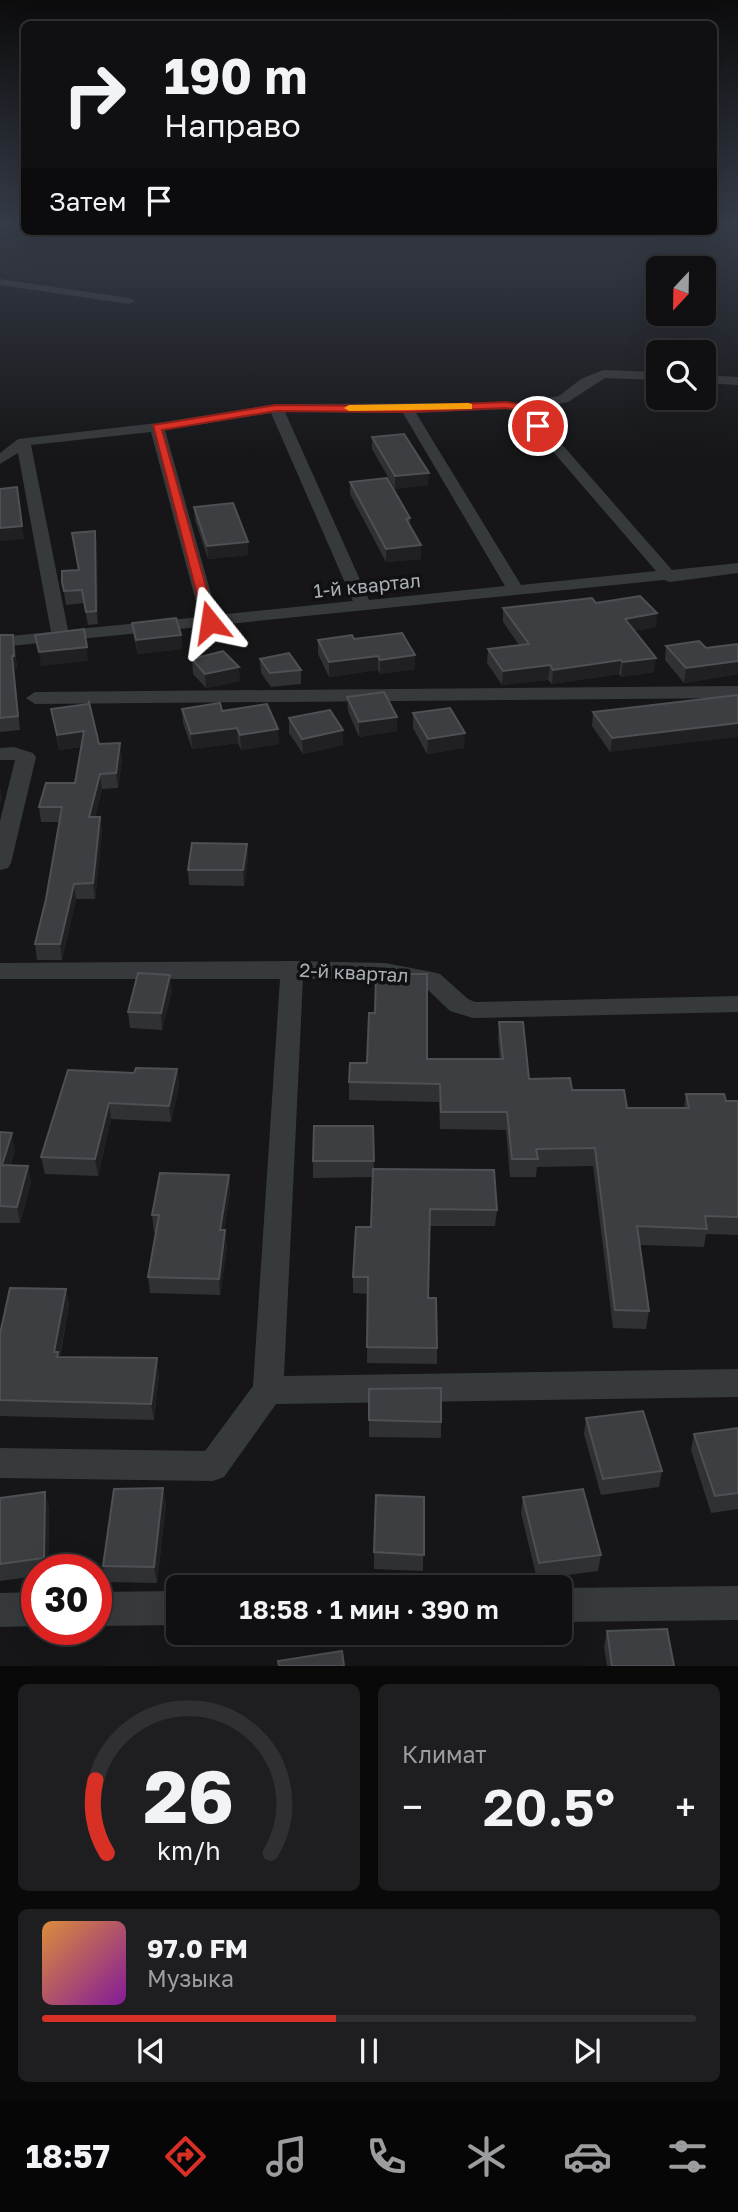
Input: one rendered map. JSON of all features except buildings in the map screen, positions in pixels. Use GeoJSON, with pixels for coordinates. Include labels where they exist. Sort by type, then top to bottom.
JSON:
{"type":"FeatureCollection","features":[{"type":"Feature","properties":{"kind":"street"},"geometry":{"type":"LineString","coordinates":[[0,460],[23,442],[156,427],[276,408],[522,407],[563,399],[586,382],[603,374],[646,376]]}},
{"type":"Feature","properties":{"kind":"street"},"geometry":{"type":"LineString","coordinates":[[716,380],[738,381]]}},
{"type":"Feature","properties":{"kind":"street"},"geometry":{"type":"LineString","coordinates":[[522,407],[670,577]]}},
{"type":"Feature","properties":{"kind":"street"},"geometry":{"type":"LineString","coordinates":[[276,408],[364,607]]}},
{"type":"Feature","properties":{"kind":"street"},"geometry":{"type":"LineString","coordinates":[[407,409],[517,592]]}},
{"type":"Feature","properties":{"kind":"street"},"geometry":{"type":"LineString","coordinates":[[156,427],[210,622]]}},
{"type":"Feature","properties":{"kind":"street"},"geometry":{"type":"LineString","coordinates":[[23,442],[61,636]]}},
{"type":"Feature","properties":{"kind":"street","name":"1-й квартал"},"geometry":{"type":"LineString","coordinates":[[0,642],[670,577],[738,568]]}},
{"type":"Feature","properties":{"kind":"street"},"geometry":{"type":"LineString","coordinates":[[35,698],[738,692]]}},
{"type":"Feature","properties":{"kind":"street"},"geometry":{"type":"LineString","coordinates":[[0,754],[14,753],[26,757],[0,863]]}},
{"type":"Feature","properties":{"kind":"street"},"geometry":{"type":"LineString","coordinates":[[0,1463],[213,1466],[268,1390],[292,969]]}},
{"type":"Feature","properties":{"kind":"street","name":"2-й квартал"},"geometry":{"type":"LineString","coordinates":[[2,976],[292,969],[385,971],[432,979],[459,1005],[474,1010],[738,1004]]}},
{"type":"Feature","properties":{"kind":"street"},"geometry":{"type":"LineString","coordinates":[[268,1390],[738,1383]]}},
{"type":"Feature","properties":{"kind":"street"},"geometry":{"type":"LineString","coordinates":[[572,1605],[738,1603]]}},
{"type":"Feature","properties":{"kind":"street"},"geometry":{"type":"LineString","coordinates":[[112,1609],[166,1608]]}},
{"type":"Feature","properties":{"kind":"street"},"geometry":{"type":"LineString","coordinates":[[0,1610],[21,1609]]}},
{"type":"Feature","properties":{"kind":"slow traffic"},"geometry":{"type":"LineString","coordinates":[[349,408],[468,406]]}},
{"type":"Feature","properties":{"kind":"route"},"geometry":{"type":"LineString","coordinates":[[210,622],[156,427],[276,408],[407,409],[506,405],[522,407],[538,426]]}}]}
